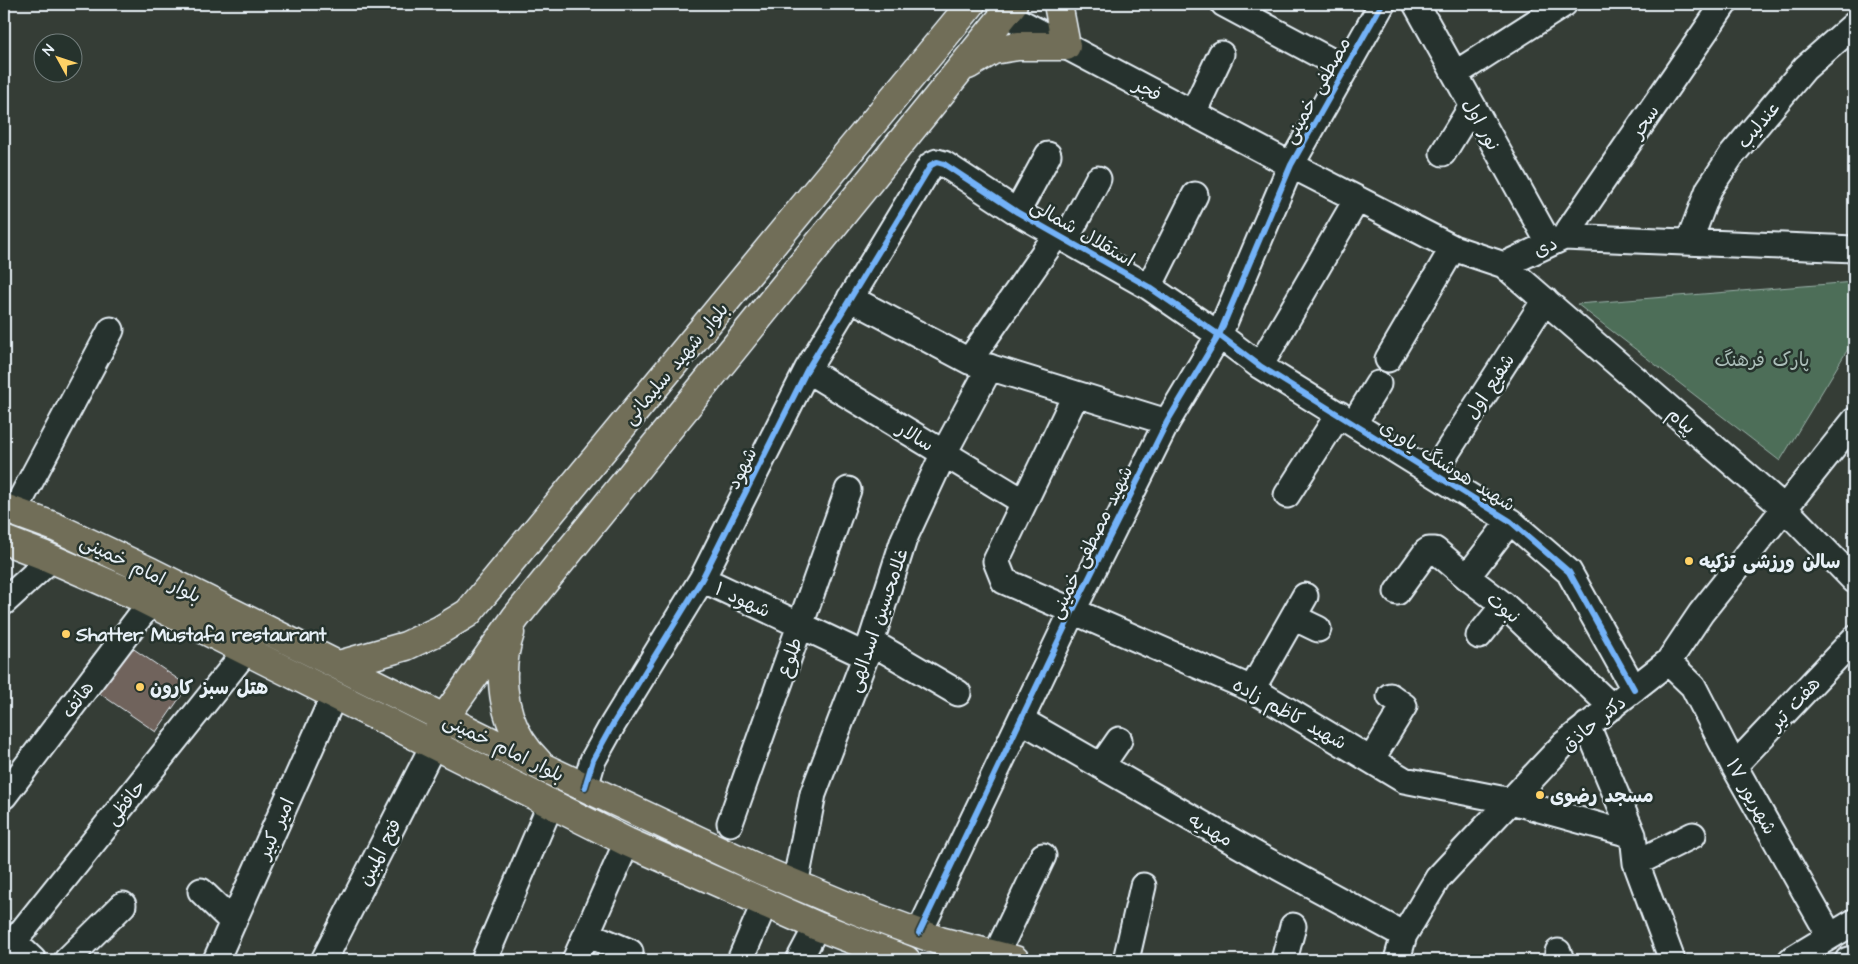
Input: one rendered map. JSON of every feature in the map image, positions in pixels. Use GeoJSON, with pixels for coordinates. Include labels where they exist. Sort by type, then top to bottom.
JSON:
{"type":"FeatureCollection","features":[{"type":"Feature","properties":{"kind":"main road","name":"بلوار شهید سلیمانی"},"geometry":{"type":"LineString","coordinates":[[339,665],[406,646],[440,630],[468,613],[971,4]]}},
{"type":"Feature","properties":{"kind":"main road"},"geometry":{"type":"LineString","coordinates":[[958,71],[993,50],[1018,46],[1066,46],[1058,4]]}},
{"type":"Feature","properties":{"kind":"main road","name":"بلوار شهید سلیمانی"},"geometry":{"type":"LineString","coordinates":[[434,744],[445,717],[516,617],[958,71],[1001,7]]}},
{"type":"Feature","properties":{"kind":"main road","name":"بلوار امام خمینی"},"geometry":{"type":"LineString","coordinates":[[9,510],[70,534],[445,717],[540,766],[761,870],[940,941],[1006,958]]}},
{"type":"Feature","properties":{"kind":"main road","name":"بلوار امام خمینی"},"geometry":{"type":"LineString","coordinates":[[4,540],[150,603],[627,842],[817,926],[906,960]]}},
{"type":"Feature","properties":{"kind":"main road"},"geometry":{"type":"LineString","coordinates":[[516,617],[505,648],[502,680],[504,695],[507,711],[520,741],[540,766]]}},
{"type":"Feature","properties":{"kind":"street"},"geometry":{"type":"LineString","coordinates":[[1224,4],[1344,68]]}},
{"type":"Feature","properties":{"kind":"street","name":"مصطفی خمینی"},"geometry":{"type":"LineString","coordinates":[[1291,165],[1344,68],[1382,4]]}},
{"type":"Feature","properties":{"kind":"street","name":"نور اول"},"geometry":{"type":"LineString","coordinates":[[1416,4],[1472,106],[1556,240]]}},
{"type":"Feature","properties":{"kind":"street"},"geometry":{"type":"LineString","coordinates":[[1455,74],[1564,4]]}},
{"type":"Feature","properties":{"kind":"street","name":"سحر"},"geometry":{"type":"LineString","coordinates":[[1556,240],[1724,4]]}},
{"type":"Feature","properties":{"kind":"street","name":"فجر"},"geometry":{"type":"LineString","coordinates":[[1001,7],[1066,46],[1291,165]]}},
{"type":"Feature","properties":{"kind":"street","name":"عندلیب"},"geometry":{"type":"LineString","coordinates":[[1689,242],[1709,189],[1730,156],[1805,68],[1854,25]]}},
{"type":"Feature","properties":{"kind":"street"},"geometry":{"type":"LineString","coordinates":[[1193,113],[1221,54]]}},
{"type":"Feature","properties":{"kind":"street"},"geometry":{"type":"LineString","coordinates":[[1443,153],[1472,106]]}},
{"type":"Feature","properties":{"kind":"street"},"geometry":{"type":"LineString","coordinates":[[1017,212],[1048,155]]}},
{"type":"Feature","properties":{"kind":"street","name":"استقلال شمالی"},"geometry":{"type":"LineString","coordinates":[[931,165],[937,162],[944,164],[1017,212],[1149,288],[1219,335]]}},
{"type":"Feature","properties":{"kind":"street","name":"شهود"},"geometry":{"type":"LineString","coordinates":[[585,787],[593,760],[612,724],[702,579],[807,370],[931,165]]}},
{"type":"Feature","properties":{"kind":"street"},"geometry":{"type":"LineString","coordinates":[[1291,165],[1453,248],[1504,265]]}},
{"type":"Feature","properties":{"kind":"street","name":"شهید مصطفی خمینی"},"geometry":{"type":"LineString","coordinates":[[919,933],[1073,610],[1167,422],[1219,335],[1291,165]]}},
{"type":"Feature","properties":{"kind":"street","name":"غلامحسین اسدالهی"},"geometry":{"type":"LineString","coordinates":[[796,885],[813,794],[868,649],[904,540],[944,453],[979,364],[1098,180]]}},
{"type":"Feature","properties":{"kind":"street"},"geometry":{"type":"LineString","coordinates":[[1149,288],[1195,195]]}},
{"type":"Feature","properties":{"kind":"street"},"geometry":{"type":"LineString","coordinates":[[1260,366],[1357,199]]}},
{"type":"Feature","properties":{"kind":"street","name":"دی"},"geometry":{"type":"LineString","coordinates":[[1504,265],[1556,240],[1853,244]]}},
{"type":"Feature","properties":{"kind":"street"},"geometry":{"type":"LineString","coordinates":[[1388,359],[1453,248]]}},
{"type":"Feature","properties":{"kind":"street","name":"پیام"},"geometry":{"type":"LineString","coordinates":[[1504,265],[1784,508],[1854,580]]}},
{"type":"Feature","properties":{"kind":"street"},"geometry":{"type":"LineString","coordinates":[[850,298],[979,364],[1167,422]]}},
{"type":"Feature","properties":{"kind":"street","name":"شفیع اول"},"geometry":{"type":"LineString","coordinates":[[1434,472],[1545,300]]}},
{"type":"Feature","properties":{"kind":"street"},"geometry":{"type":"LineString","coordinates":[[9,510],[111,330]]}},
{"type":"Feature","properties":{"kind":"street","name":"شهید هوشنگ یاوری"},"geometry":{"type":"LineString","coordinates":[[1219,335],[1260,366],[1434,472],[1510,521],[1569,572],[1578,585],[1634,689]]}},
{"type":"Feature","properties":{"kind":"street","name":"سالار"},"geometry":{"type":"LineString","coordinates":[[807,370],[1024,502]]}},
{"type":"Feature","properties":{"kind":"street"},"geometry":{"type":"LineString","coordinates":[[1287,495],[1346,419],[1378,384]]}},
{"type":"Feature","properties":{"kind":"street","name":"شهید کاظم زاده"},"geometry":{"type":"LineString","coordinates":[[1076,394],[996,561],[1004,581],[1252,689],[1404,780],[1511,801]]}},
{"type":"Feature","properties":{"kind":"street","name":"دکتر حاذق"},"geometry":{"type":"LineString","coordinates":[[1397,960],[1404,934],[1438,878],[1564,744],[1668,662],[1700,613],[1854,420]]}},
{"type":"Feature","properties":{"kind":"street","name":"طلوع"},"geometry":{"type":"LineString","coordinates":[[730,823],[848,490]]}},
{"type":"Feature","properties":{"kind":"street"},"geometry":{"type":"LineString","coordinates":[[1467,577],[1510,521]]}},
{"type":"Feature","properties":{"kind":"street","name":"نبوت"},"geometry":{"type":"LineString","coordinates":[[1397,592],[1429,550],[1435,550],[1504,605],[1612,707]]}},
{"type":"Feature","properties":{"kind":"street"},"geometry":{"type":"LineString","coordinates":[[4,602],[50,559]]}},
{"type":"Feature","properties":{"kind":"street","name":"شهود ۱"},"geometry":{"type":"LineString","coordinates":[[702,579],[800,626],[868,649],[958,693]]}},
{"type":"Feature","properties":{"kind":"street","name":"هاتف"},"geometry":{"type":"LineString","coordinates":[[4,796],[150,603]]}},
{"type":"Feature","properties":{"kind":"street"},"geometry":{"type":"LineString","coordinates":[[1479,636],[1504,605]]}},
{"type":"Feature","properties":{"kind":"street"},"geometry":{"type":"LineString","coordinates":[[1252,689],[1299,606],[1318,628]]}},
{"type":"Feature","properties":{"kind":"street","name":"هفت تیر"},"geometry":{"type":"LineString","coordinates":[[1734,766],[1854,639]]}},
{"type":"Feature","properties":{"kind":"street","name":"حافظی"},"geometry":{"type":"LineString","coordinates":[[9,948],[246,651]]}},
{"type":"Feature","properties":{"kind":"street","name":"۱۷ شهریور"},"geometry":{"type":"LineString","coordinates":[[1668,662],[1693,686],[1734,766],[1830,936]]}},
{"type":"Feature","properties":{"kind":"street","name":"امیر کبیر"},"geometry":{"type":"LineString","coordinates":[[216,960],[334,695]]}},
{"type":"Feature","properties":{"kind":"street"},"geometry":{"type":"LineString","coordinates":[[1371,760],[1404,706],[1390,696]]}},
{"type":"Feature","properties":{"kind":"street","name":"مهدیه"},"geometry":{"type":"LineString","coordinates":[[1021,720],[1260,857],[1404,934]]}},
{"type":"Feature","properties":{"kind":"street"},"geometry":{"type":"LineString","coordinates":[[1588,725],[1633,834],[1636,863],[1672,960]]}},
{"type":"Feature","properties":{"kind":"street"},"geometry":{"type":"LineString","coordinates":[[1102,766],[1119,740]]}},
{"type":"Feature","properties":{"kind":"street","name":"فتح المبین"},"geometry":{"type":"LineString","coordinates":[[324,960],[434,744]]}},
{"type":"Feature","properties":{"kind":"street"},"geometry":{"type":"LineString","coordinates":[[1511,801],[1633,834]]}},
{"type":"Feature","properties":{"kind":"street"},"geometry":{"type":"LineString","coordinates":[[484,960],[551,804]]}},
{"type":"Feature","properties":{"kind":"street"},"geometry":{"type":"LineString","coordinates":[[1636,863],[1692,835]]}},
{"type":"Feature","properties":{"kind":"street"},"geometry":{"type":"LineString","coordinates":[[575,960],[627,842]]}},
{"type":"Feature","properties":{"kind":"street"},"geometry":{"type":"LineString","coordinates":[[1006,958],[1044,856]]}},
{"type":"Feature","properties":{"kind":"street"},"geometry":{"type":"LineString","coordinates":[[1126,960],[1143,886]]}},
{"type":"Feature","properties":{"kind":"street"},"geometry":{"type":"LineString","coordinates":[[201,891],[233,922]]}},
{"type":"Feature","properties":{"kind":"street"},"geometry":{"type":"LineString","coordinates":[[741,958],[764,902]]}},
{"type":"Feature","properties":{"kind":"street"},"geometry":{"type":"LineString","coordinates":[[67,960],[123,905]]}},
{"type":"Feature","properties":{"kind":"street"},"geometry":{"type":"LineString","coordinates":[[1791,960],[1854,922]]}},
{"type":"Feature","properties":{"kind":"street"},"geometry":{"type":"LineString","coordinates":[[799,960],[817,926]]}},
{"type":"Feature","properties":{"kind":"street"},"geometry":{"type":"LineString","coordinates":[[1284,960],[1293,926]]}},
{"type":"Feature","properties":{"kind":"street"},"geometry":{"type":"LineString","coordinates":[[587,934],[630,952]]}},
{"type":"Feature","properties":{"kind":"street"},"geometry":{"type":"LineString","coordinates":[[9,948],[33,960]]}},
{"type":"Feature","properties":{"kind":"street"},"geometry":{"type":"LineString","coordinates":[[1848,960],[1854,959]]}},
{"type":"Feature","properties":{"kind":"green space","name":"پارک فرهنگ"},"geometry":{"type":"Polygon","coordinates":[[[1854,282],[1854,339],[1780,461],[1577,304],[1854,282]]]}},
{"type":"Feature","properties":{"kind":"building","name":"هتل سبز کارون"},"geometry":{"type":"Polygon","coordinates":[[[125,643],[188,686],[156,732],[93,689],[125,643]]]}},
{"type":"Feature","properties":{"kind":"cycle path"},"geometry":{"type":"LineString","coordinates":[[919,933],[1073,610],[1167,422],[1219,335],[1291,165],[1382,4]]}},
{"type":"Feature","properties":{"kind":"cycle path"},"geometry":{"type":"LineString","coordinates":[[585,787],[593,760],[702,579],[807,370],[931,165],[937,162],[944,164],[1017,212],[1149,287],[1260,366],[1510,521],[1569,572],[1634,689]]}},
{"type":"Feature","properties":{"kind":"place","name":"سالن ورزشی تزکیه"},"geometry":{"type":"Point","coordinates":[1689,561]}},
{"type":"Feature","properties":{"kind":"place","name":"Shatter Mustafa restaurant"},"geometry":{"type":"Point","coordinates":[66,634]}},
{"type":"Feature","properties":{"kind":"place","name":"هتل سبز کارون"},"geometry":{"type":"Point","coordinates":[140,687]}},
{"type":"Feature","properties":{"kind":"place","name":"مسجد رضوی"},"geometry":{"type":"Point","coordinates":[1540,795]}}]}
